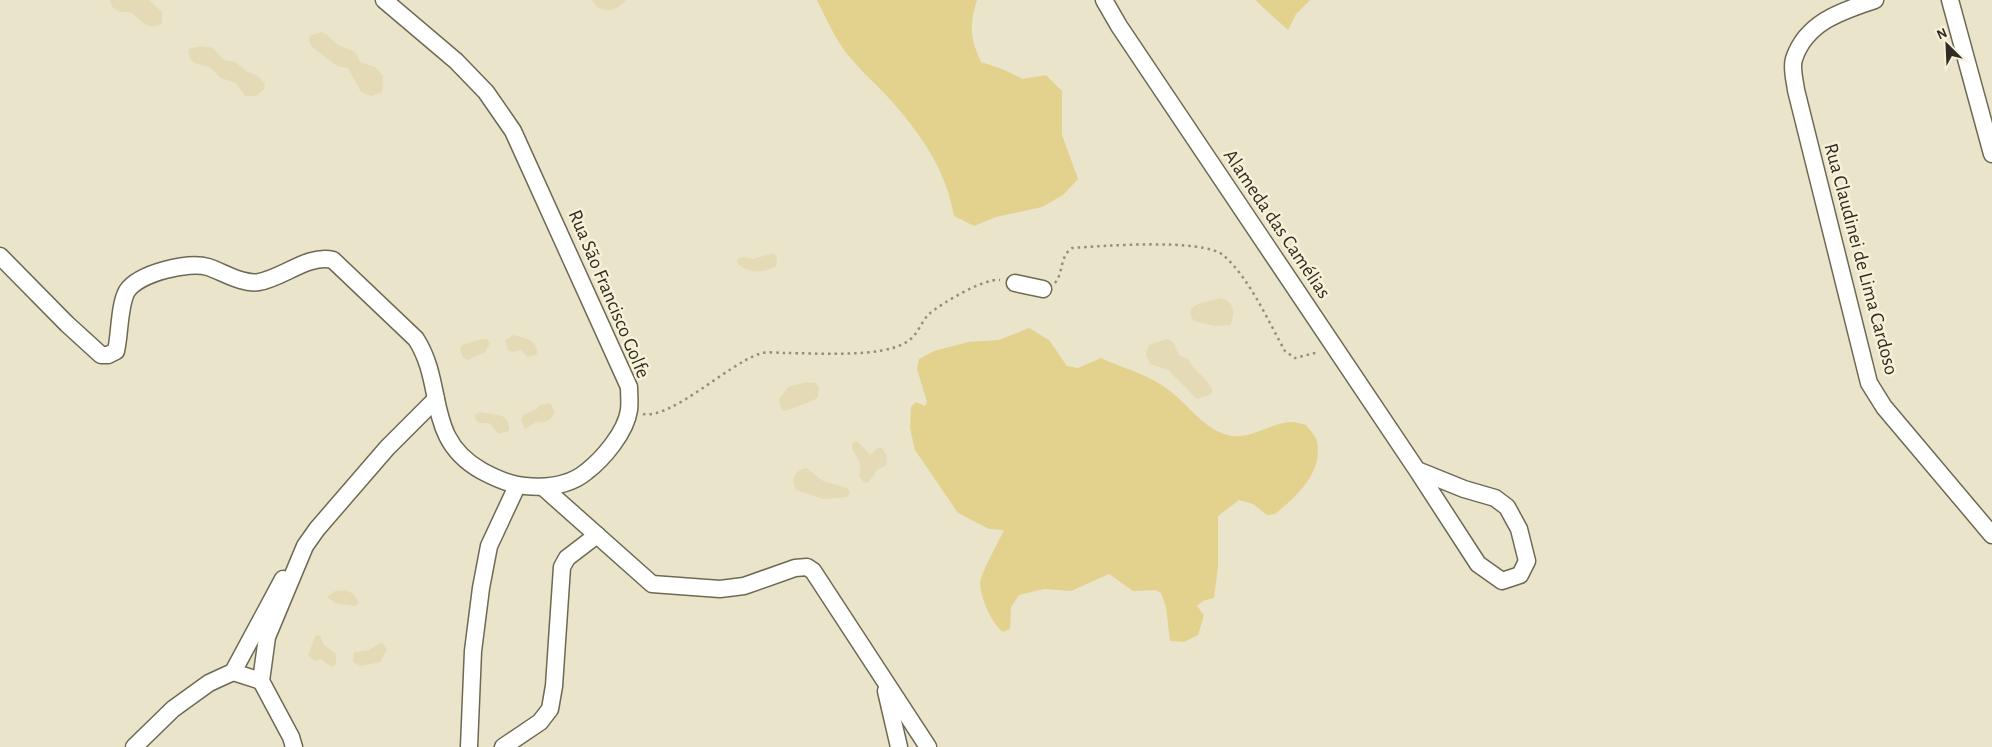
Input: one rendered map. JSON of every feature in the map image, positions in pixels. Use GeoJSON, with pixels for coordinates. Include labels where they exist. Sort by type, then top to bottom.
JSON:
{"type":"FeatureCollection","features":[{"type":"Feature","properties":{"kind":"street","name":"Rua São Francisco Golfe"},"geometry":{"type":"LineString","coordinates":[[0,256],[66,324],[101,355],[108,355],[116,351],[123,304],[128,291],[137,282],[158,272],[176,268],[206,266],[236,278],[257,283],[279,276],[318,259],[333,260],[416,340],[424,352],[447,438],[459,455],[494,477],[517,486],[544,488],[564,484],[584,474],[604,456],[619,434],[629,412],[629,387],[513,131],[486,92],[456,61],[384,0]]}},
{"type":"Feature","properties":{"kind":"street","name":"Alameda das Camélias"},"geometry":{"type":"LineString","coordinates":[[1104,0],[1119,26],[1478,564],[1502,581],[1520,575],[1527,561],[1519,529],[1507,507],[1495,498],[1464,489],[1417,470]]}},
{"type":"Feature","properties":{"kind":"street","name":"Rua Claudinei de Lima Cardoso"},"geometry":{"type":"LineString","coordinates":[[1875,0],[1833,14],[1808,34],[1793,61],[1796,90],[1869,383],[1884,407],[1992,534]]}},
{"type":"Feature","properties":{"kind":"street"},"geometry":{"type":"LineString","coordinates":[[1950,0],[1992,154]]}},
{"type":"Feature","properties":{"kind":"street"},"geometry":{"type":"LineString","coordinates":[[1015,282],[1043,289]]}},
{"type":"Feature","properties":{"kind":"street"},"geometry":{"type":"LineString","coordinates":[[134,747],[173,709],[209,683],[233,672],[290,564],[317,529],[387,448],[436,399]]}},
{"type":"Feature","properties":{"kind":"street"},"geometry":{"type":"LineString","coordinates":[[469,747],[474,651],[481,588],[489,546],[517,486]]}},
{"type":"Feature","properties":{"kind":"street"},"geometry":{"type":"LineString","coordinates":[[544,488],[652,584],[720,589],[744,586],[795,568],[814,570],[928,747]]}},
{"type":"Feature","properties":{"kind":"street"},"geometry":{"type":"LineString","coordinates":[[503,747],[540,722],[550,708],[554,686],[562,567],[566,558],[598,535]]}},
{"type":"Feature","properties":{"kind":"street"},"geometry":{"type":"LineString","coordinates":[[294,747],[291,736],[261,681],[267,637],[305,546]]}},
{"type":"Feature","properties":{"kind":"street"},"geometry":{"type":"LineString","coordinates":[[233,672],[261,681]]}},
{"type":"Feature","properties":{"kind":"street"},"geometry":{"type":"LineString","coordinates":[[884,681],[899,747]]}},
{"type":"Feature","properties":{"kind":"path"},"geometry":{"type":"LineString","coordinates":[[1043,289],[1053,286],[1058,281],[1062,261],[1067,252],[1072,248],[1177,244],[1221,254],[1227,259],[1238,270],[1285,351],[1295,358],[1314,355],[1333,345]]}},
{"type":"Feature","properties":{"kind":"path"},"geometry":{"type":"LineString","coordinates":[[629,412],[652,416],[659,414],[741,362],[761,353],[867,352],[897,347],[916,335],[928,315],[957,296],[992,279],[1015,282]]}},
{"type":"Feature","properties":{"kind":"shaded area"},"geometry":{"type":"Polygon","coordinates":[[[817,0],[977,0],[972,32],[981,62],[1023,79],[1046,75],[1062,91],[1062,135],[1078,179],[1063,195],[1042,207],[996,217],[974,226],[954,216],[944,182],[929,151],[898,108],[848,55],[833,33],[817,0]]]}},
{"type":"Feature","properties":{"kind":"shaded area"},"geometry":{"type":"Polygon","coordinates":[[[1255,0],[1310,0],[1296,14],[1288,30],[1255,0]]]}},
{"type":"Feature","properties":{"kind":"shaded area"},"geometry":{"type":"Polygon","coordinates":[[[1029,328],[1049,340],[1067,366],[1078,368],[1101,358],[1145,376],[1162,385],[1202,421],[1224,434],[1241,436],[1291,422],[1306,425],[1313,433],[1317,442],[1316,464],[1306,483],[1292,500],[1275,514],[1267,515],[1253,504],[1239,500],[1218,516],[1218,567],[1214,598],[1203,601],[1197,606],[1204,615],[1198,635],[1184,642],[1170,641],[1166,607],[1161,593],[1155,590],[1133,591],[1109,574],[1071,591],[1044,589],[1019,595],[1011,607],[1010,629],[1003,632],[987,610],[982,595],[981,578],[1004,530],[989,529],[958,513],[915,450],[910,428],[911,407],[916,402],[925,406],[927,402],[917,369],[919,359],[934,351],[968,342],[999,340],[1029,328]]]}},
{"type":"Feature","properties":{"kind":"sand"},"geometry":{"type":"Polygon","coordinates":[[[110,0],[149,0],[162,12],[162,23],[157,26],[144,24],[130,12],[120,12],[115,9],[110,0]]]}},
{"type":"Feature","properties":{"kind":"sand"},"geometry":{"type":"Polygon","coordinates":[[[592,0],[626,0],[613,9],[604,10],[592,0]]]}},
{"type":"Feature","properties":{"kind":"sand"},"geometry":{"type":"Polygon","coordinates":[[[321,32],[338,45],[355,52],[360,62],[375,67],[383,76],[382,92],[371,96],[361,92],[348,68],[337,66],[311,46],[310,36],[321,32]]]}},
{"type":"Feature","properties":{"kind":"sand"},"geometry":{"type":"Polygon","coordinates":[[[202,46],[213,48],[224,60],[235,62],[248,72],[258,76],[265,84],[264,89],[256,96],[245,96],[236,83],[221,78],[209,67],[194,63],[190,59],[188,49],[202,46]]]}},
{"type":"Feature","properties":{"kind":"sand"},"geometry":{"type":"Polygon","coordinates":[[[773,253],[777,257],[776,266],[766,270],[747,270],[738,264],[737,259],[742,257],[754,259],[773,253]]]}},
{"type":"Feature","properties":{"kind":"sand"},"geometry":{"type":"Polygon","coordinates":[[[1220,298],[1225,299],[1231,305],[1233,316],[1230,325],[1214,326],[1194,321],[1191,310],[1194,307],[1198,304],[1220,298]]]}},
{"type":"Feature","properties":{"kind":"sand"},"geometry":{"type":"Polygon","coordinates":[[[513,335],[530,340],[537,349],[537,354],[528,357],[521,350],[512,352],[508,350],[505,340],[513,335]]]}},
{"type":"Feature","properties":{"kind":"sand"},"geometry":{"type":"Polygon","coordinates":[[[487,339],[490,343],[485,352],[468,360],[463,358],[460,349],[462,345],[487,339]]]}},
{"type":"Feature","properties":{"kind":"sand"},"geometry":{"type":"Polygon","coordinates":[[[1168,339],[1173,342],[1179,355],[1188,359],[1207,382],[1213,390],[1211,394],[1197,399],[1168,370],[1150,364],[1146,355],[1149,345],[1168,339]]]}},
{"type":"Feature","properties":{"kind":"sand"},"geometry":{"type":"Polygon","coordinates":[[[806,382],[816,383],[819,387],[818,397],[785,411],[781,409],[779,399],[788,387],[806,382]]]}},
{"type":"Feature","properties":{"kind":"sand"},"geometry":{"type":"Polygon","coordinates":[[[550,403],[555,411],[550,419],[545,422],[536,422],[525,429],[521,420],[523,415],[537,409],[540,405],[550,403]]]}},
{"type":"Feature","properties":{"kind":"sand"},"geometry":{"type":"Polygon","coordinates":[[[480,412],[504,417],[509,425],[509,431],[499,434],[489,423],[479,423],[475,419],[475,414],[480,412]]]}},
{"type":"Feature","properties":{"kind":"sand"},"geometry":{"type":"Polygon","coordinates":[[[857,441],[870,455],[877,448],[882,448],[887,456],[886,465],[877,470],[869,482],[864,483],[859,475],[859,461],[852,447],[852,443],[857,441]]]}},
{"type":"Feature","properties":{"kind":"sand"},"geometry":{"type":"Polygon","coordinates":[[[806,468],[823,481],[847,488],[850,493],[847,497],[823,499],[796,490],[794,479],[796,473],[806,468]]]}},
{"type":"Feature","properties":{"kind":"sand"},"geometry":{"type":"Polygon","coordinates":[[[345,590],[354,594],[359,603],[355,606],[335,603],[327,597],[335,591],[345,590]]]}},
{"type":"Feature","properties":{"kind":"sand"},"geometry":{"type":"Polygon","coordinates":[[[316,635],[320,636],[324,645],[336,654],[336,664],[332,667],[320,659],[315,661],[308,655],[316,635]]]}},
{"type":"Feature","properties":{"kind":"sand"},"geometry":{"type":"Polygon","coordinates":[[[382,642],[387,650],[380,662],[361,666],[353,662],[354,652],[369,650],[382,642]]]}}]}
